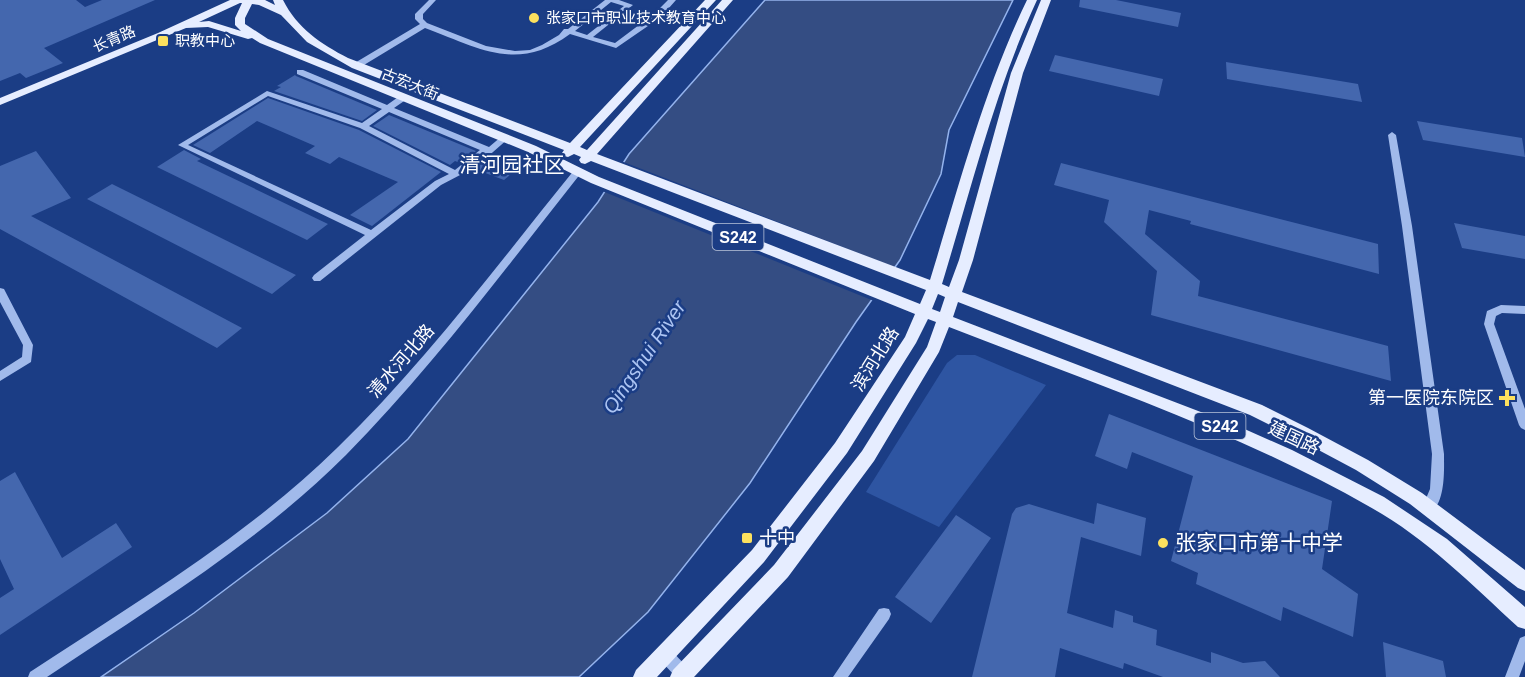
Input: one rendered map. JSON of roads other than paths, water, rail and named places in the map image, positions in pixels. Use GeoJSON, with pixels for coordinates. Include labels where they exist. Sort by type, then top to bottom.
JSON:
{"type":"FeatureCollection","features":[{"type":"Feature","properties":{"kind":"main road","name":"长青路"},"geometry":{"type":"LineString","coordinates":[[0,93],[85,59],[212,2],[224,0]]}},
{"type":"Feature","properties":{"kind":"main road","name":"长青路"},"geometry":{"type":"LineString","coordinates":[[0,102],[243,0]]}},
{"type":"Feature","properties":{"kind":"main road","name":"古宏大街"},"geometry":{"type":"LineString","coordinates":[[243,0],[240,25],[264,41],[560,161],[595,180],[880,294]]}},
{"type":"Feature","properties":{"kind":"main road"},"geometry":{"type":"LineString","coordinates":[[243,0],[270,4],[286,15]]}},
{"type":"Feature","properties":{"kind":"main road","name":"古宏大街"},"geometry":{"type":"LineString","coordinates":[[278,0],[296,28],[311,40],[356,66],[894,273]]}},
{"type":"Feature","properties":{"kind":"main road"},"geometry":{"type":"LineString","coordinates":[[560,161],[711,0]]}},
{"type":"Feature","properties":{"kind":"main road","name":"清水河北路"},"geometry":{"type":"LineString","coordinates":[[578,171],[589,154],[728,0]]}},
{"type":"Feature","properties":{"kind":"main road","name":"滨河北路"},"geometry":{"type":"LineString","coordinates":[[643,677],[758,556],[841,448],[911,339],[934,288],[999,81],[1032,0]]}},
{"type":"Feature","properties":{"kind":"main road"},"geometry":{"type":"LineString","coordinates":[[683,676],[781,571],[868,456],[934,348],[954,296],[1017,73],[1046,0]]}},
{"type":"Feature","properties":{"kind":"main road"},"geometry":{"type":"LineString","coordinates":[[162,35],[183,27],[209,24],[264,41]]}},
{"type":"Feature","properties":{"kind":"main road","name":"建国路"},"geometry":{"type":"LineString","coordinates":[[894,273],[1256,410],[1318,440],[1378,474],[1467,534],[1525,582]]}},
{"type":"Feature","properties":{"kind":"main road","name":"建国路"},"geometry":{"type":"LineString","coordinates":[[880,294],[1234,432],[1378,501],[1441,545],[1525,620]]}},
{"type":"Feature","properties":{"kind":"street"},"geometry":{"type":"LineString","coordinates":[[433,0],[419,14],[418,19],[424,25],[508,52],[522,53],[543,48],[610,0],[628,5],[587,38]]}},
{"type":"Feature","properties":{"kind":"street"},"geometry":{"type":"LineString","coordinates":[[567,32],[616,46],[657,15],[672,0]]}},
{"type":"Feature","properties":{"kind":"street"},"geometry":{"type":"LineString","coordinates":[[356,66],[424,25]]}},
{"type":"Feature","properties":{"kind":"street"},"geometry":{"type":"LineString","coordinates":[[300,72],[486,149],[456,174]]}},
{"type":"Feature","properties":{"kind":"street"},"geometry":{"type":"LineString","coordinates":[[373,234],[182,145],[267,93],[363,126],[456,174]]}},
{"type":"Feature","properties":{"kind":"street"},"geometry":{"type":"LineString","coordinates":[[363,126],[404,97]]}},
{"type":"Feature","properties":{"kind":"street"},"geometry":{"type":"LineString","coordinates":[[1392,135],[1407,226],[1438,454],[1438,485],[1435,498],[1428,508]]}},
{"type":"Feature","properties":{"kind":"street"},"geometry":{"type":"LineString","coordinates":[[317,278],[438,183],[469,168],[505,138]]}},
{"type":"Feature","properties":{"kind":"street","name":"清水河北路"},"geometry":{"type":"LineString","coordinates":[[35,677],[201,566],[285,503],[341,452],[431,356],[578,171]]}},
{"type":"Feature","properties":{"kind":"street"},"geometry":{"type":"LineString","coordinates":[[0,292],[28,345],[27,358],[0,377]]}},
{"type":"Feature","properties":{"kind":"street"},"geometry":{"type":"LineString","coordinates":[[1525,310],[1501,309],[1491,314],[1489,324],[1525,426]]}},
{"type":"Feature","properties":{"kind":"street"},"geometry":{"type":"LineString","coordinates":[[840,677],[884,614]]}},
{"type":"Feature","properties":{"kind":"street"},"geometry":{"type":"LineString","coordinates":[[1512,677],[1525,643]]}},
{"type":"Feature","properties":{"kind":"street"},"geometry":{"type":"LineString","coordinates":[[664,654],[683,676]]}},
{"type":"Feature","properties":{"kind":"water","name":"Qingshui River"},"geometry":{"type":"Polygon","coordinates":[[[765,0],[1013,0],[949,130],[941,174],[900,260],[856,322],[750,483],[648,612],[579,677],[101,677],[194,613],[327,513],[408,439],[598,202],[629,154],[765,0]]]}},
{"type":"Feature","properties":{"kind":"place","name":"张家口市职业技术教育中心"},"geometry":{"type":"Point","coordinates":[534,18]}},
{"type":"Feature","properties":{"kind":"place","name":"职教中心"},"geometry":{"type":"Point","coordinates":[163,41]}},
{"type":"Feature","properties":{"kind":"place","name":"第一医院东院区"},"geometry":{"type":"Point","coordinates":[1507,398]}},
{"type":"Feature","properties":{"kind":"place","name":"十中"},"geometry":{"type":"Point","coordinates":[747,538]}},
{"type":"Feature","properties":{"kind":"place","name":"张家口市第十中学"},"geometry":{"type":"Point","coordinates":[1163,543]}},
{"type":"Feature","properties":{"kind":"district","name":"清河园社区"},"geometry":{"type":"Point","coordinates":[512,165]}}]}
